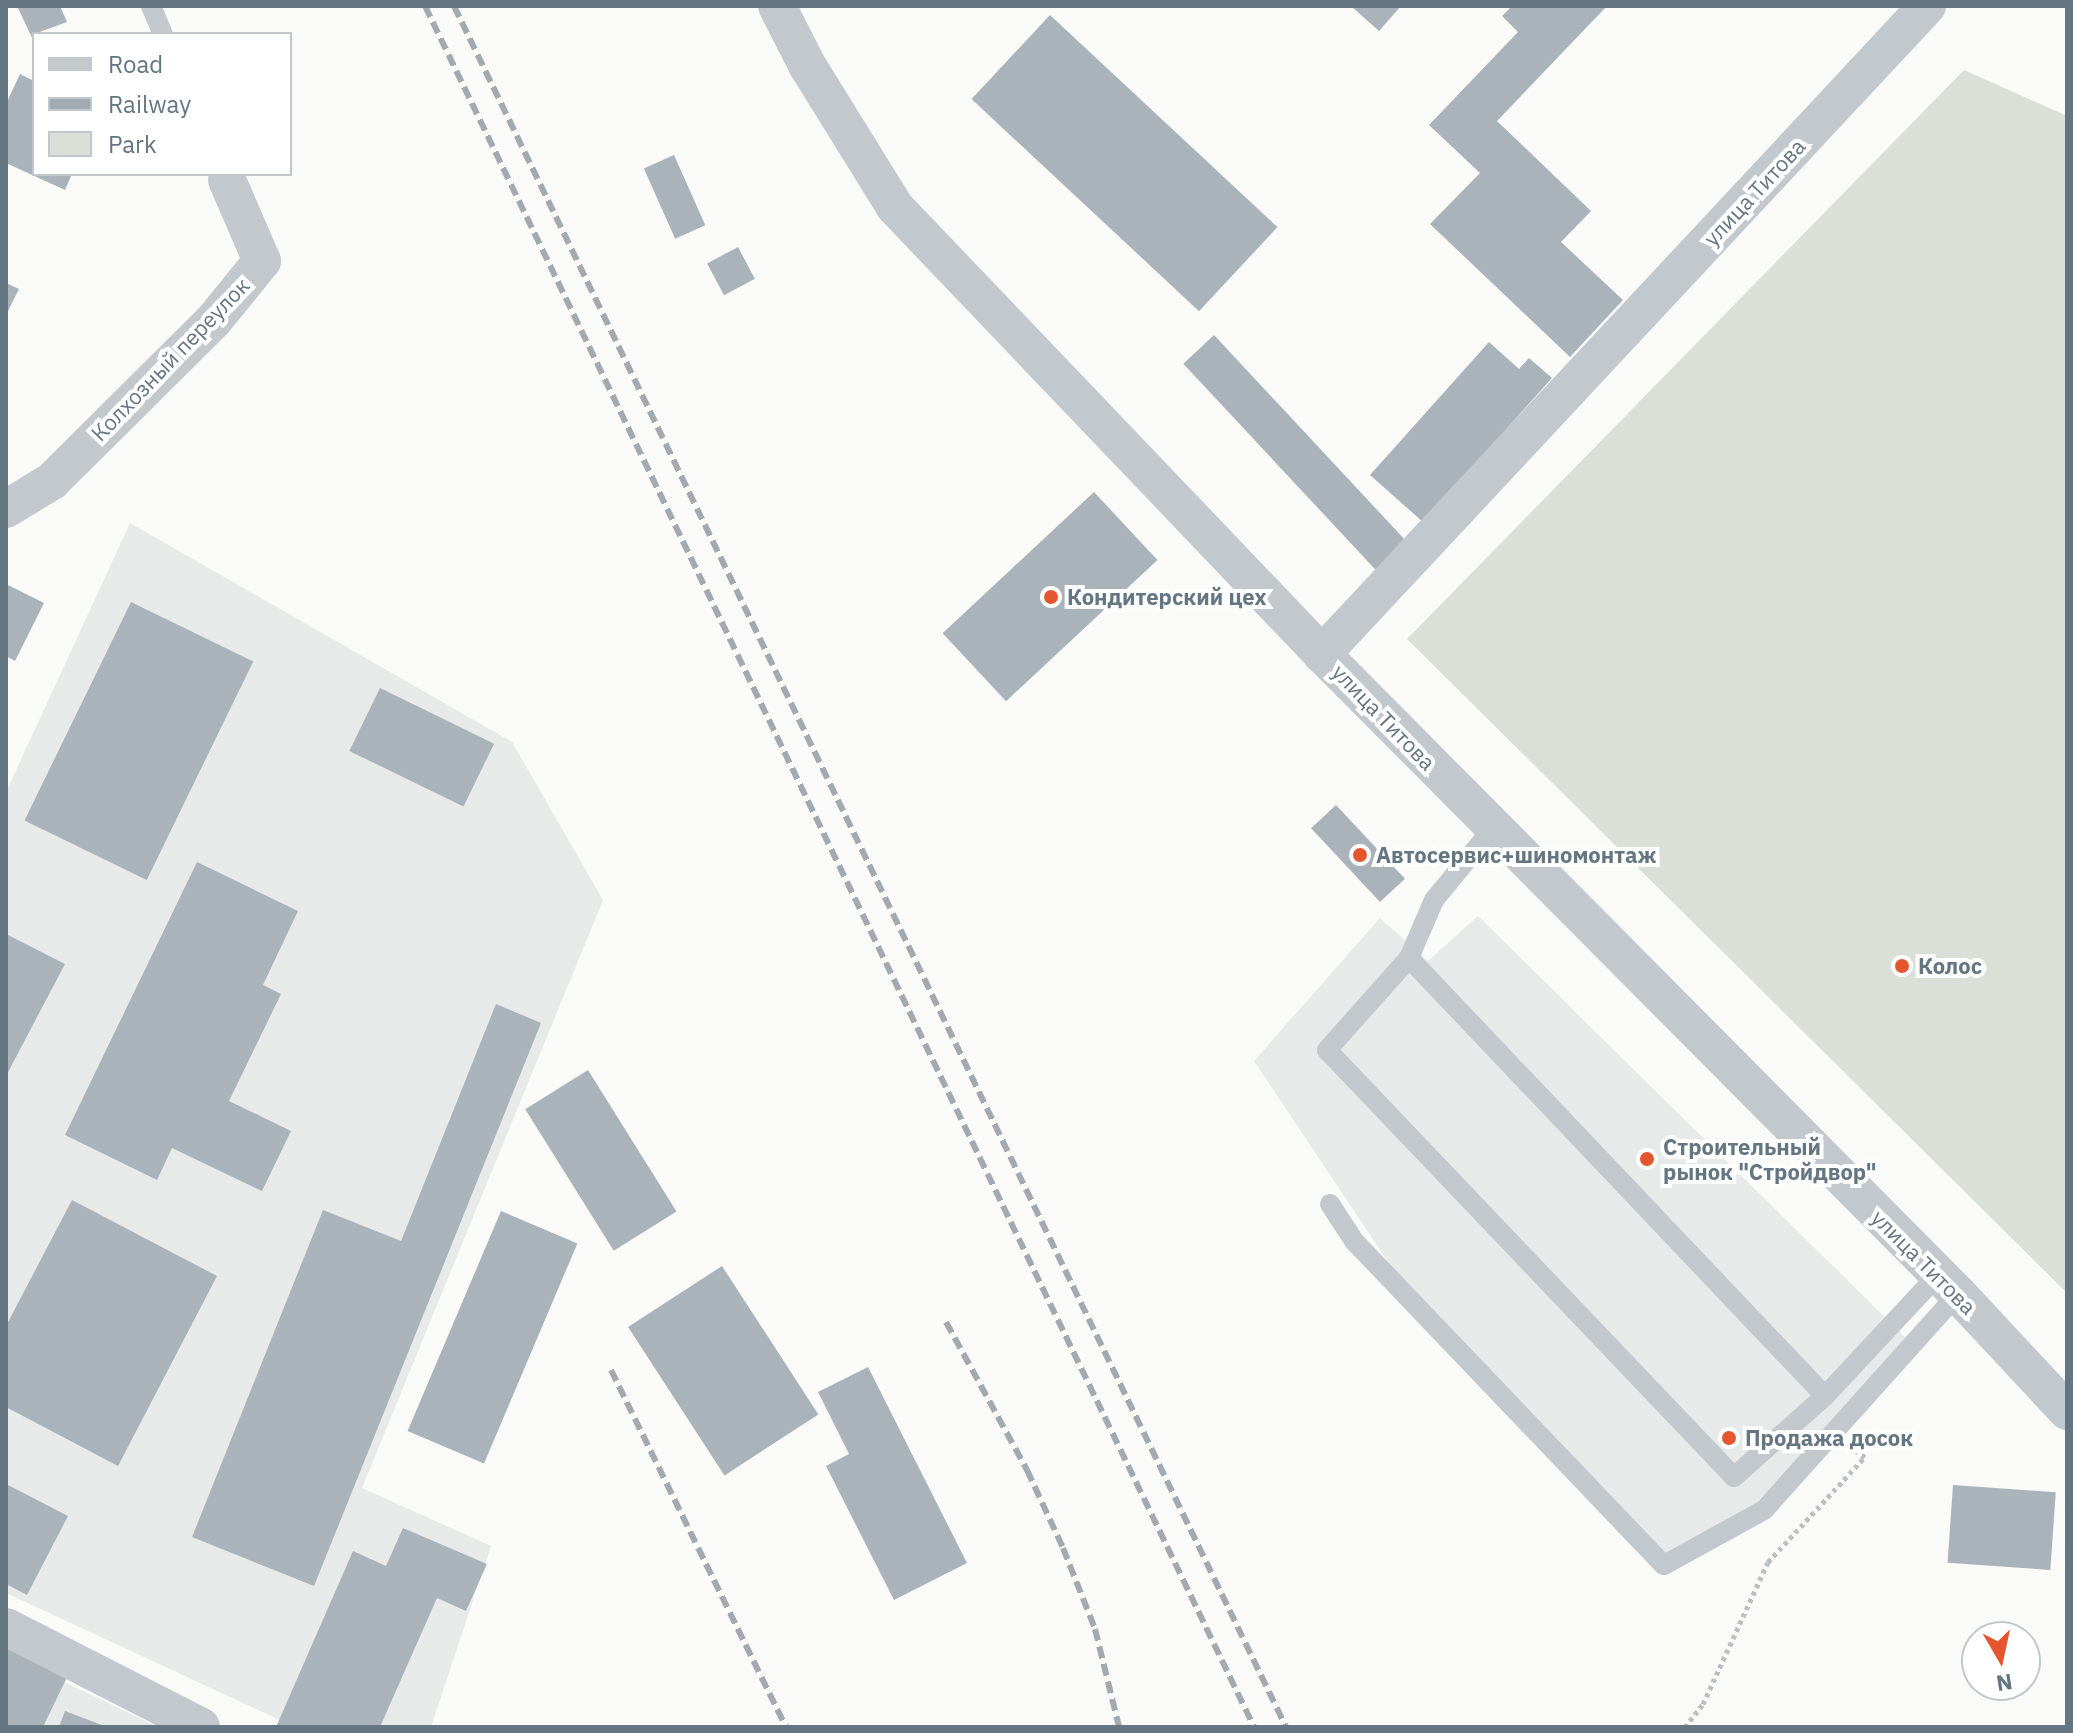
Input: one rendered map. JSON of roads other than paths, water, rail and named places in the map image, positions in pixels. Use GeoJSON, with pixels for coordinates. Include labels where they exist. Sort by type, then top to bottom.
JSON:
{"type":"FeatureCollection","features":[{"type":"Feature","properties":{"kind":"street"},"geometry":{"type":"LineString","coordinates":[[777,6],[807,65],[895,207],[1322,654]]}},
{"type":"Feature","properties":{"kind":"street","name":"улица Титова"},"geometry":{"type":"LineString","coordinates":[[1927,6],[1322,654],[1948,1285],[2067,1411]]}},
{"type":"Feature","properties":{"kind":"street","name":"Колхозный переулок"},"geometry":{"type":"LineString","coordinates":[[6,509],[52,481],[214,320],[262,261],[226,177]]}},
{"type":"Feature","properties":{"kind":"street"},"geometry":{"type":"LineString","coordinates":[[6,1627],[201,1727]]}},
{"type":"Feature","properties":{"kind":"lane"},"geometry":{"type":"LineString","coordinates":[[151,6],[162,32]]}},
{"type":"Feature","properties":{"kind":"lane"},"geometry":{"type":"LineString","coordinates":[[1493,828],[1434,900],[1409,958],[1327,1050],[1734,1477],[1948,1285]]}},
{"type":"Feature","properties":{"kind":"lane"},"geometry":{"type":"LineString","coordinates":[[1409,958],[1825,1396]]}},
{"type":"Feature","properties":{"kind":"lane"},"geometry":{"type":"LineString","coordinates":[[1330,1204],[1354,1241],[1664,1565],[1764,1510],[1831,1435],[1948,1285]]}},
{"type":"Feature","properties":{"kind":"railway"},"geometry":{"type":"LineString","coordinates":[[425,6],[1254,1727]]}},
{"type":"Feature","properties":{"kind":"railway"},"geometry":{"type":"LineString","coordinates":[[454,6],[1286,1727]]}},
{"type":"Feature","properties":{"kind":"railway"},"geometry":{"type":"LineString","coordinates":[[946,1322],[1027,1470],[1063,1548],[1095,1629],[1119,1727]]}},
{"type":"Feature","properties":{"kind":"railway"},"geometry":{"type":"LineString","coordinates":[[611,1370],[786,1727]]}},
{"type":"Feature","properties":{"kind":"place","name":"Кондитерский цех"},"geometry":{"type":"Point","coordinates":[1051,597]}},
{"type":"Feature","properties":{"kind":"place","name":"Автосервис+шиномонтаж"},"geometry":{"type":"Point","coordinates":[1360,855]}},
{"type":"Feature","properties":{"kind":"place","name":"Колос"},"geometry":{"type":"Point","coordinates":[1902,966]}},
{"type":"Feature","properties":{"kind":"place","name":"Строительный рынок \"Стройдвор\""},"geometry":{"type":"Point","coordinates":[1647,1159]}},
{"type":"Feature","properties":{"kind":"place","name":"Продажа досок"},"geometry":{"type":"Point","coordinates":[1729,1438]}}]}
